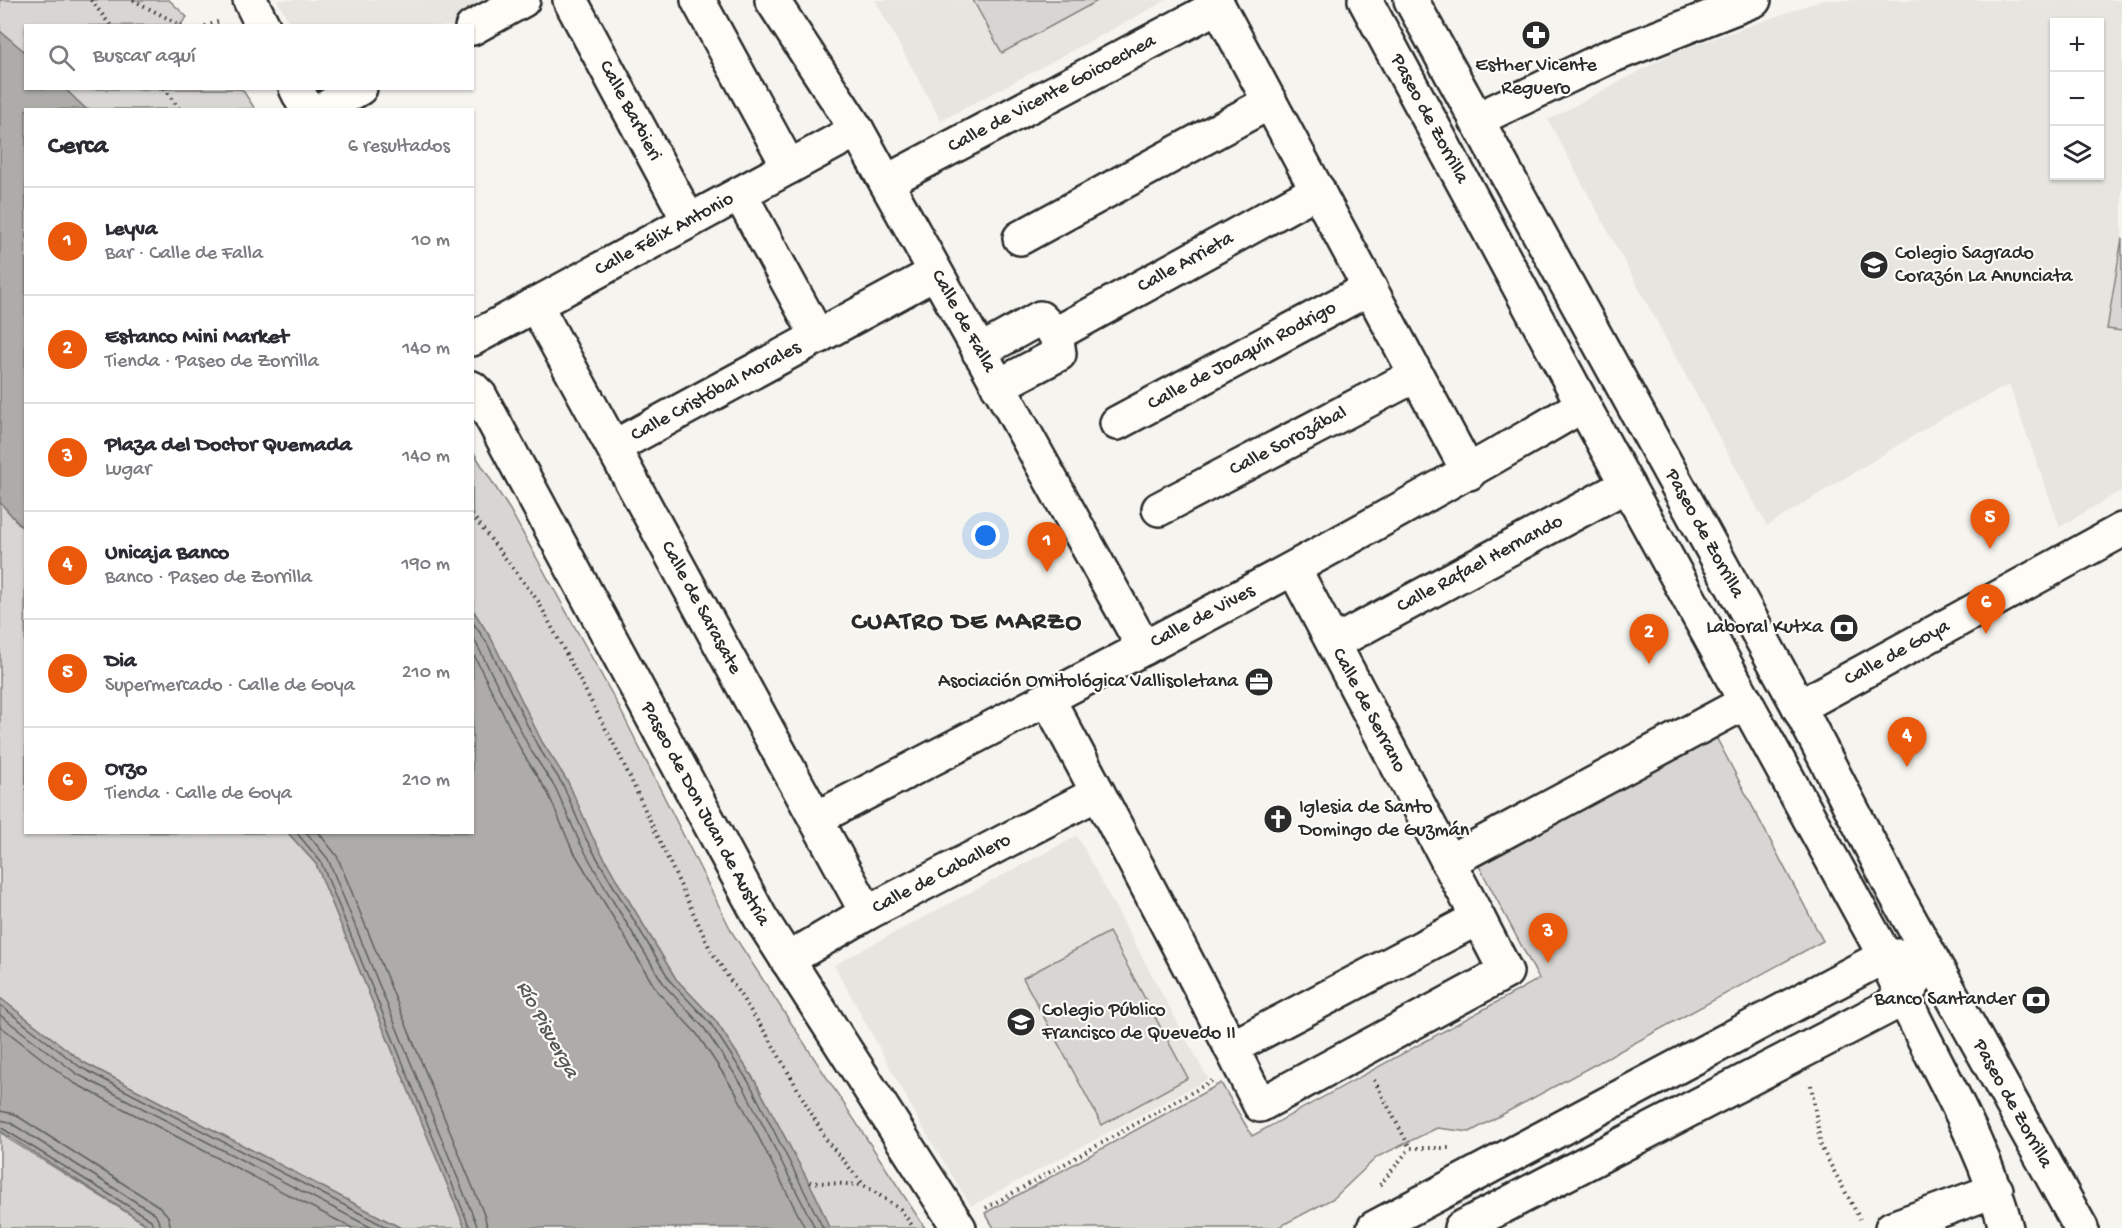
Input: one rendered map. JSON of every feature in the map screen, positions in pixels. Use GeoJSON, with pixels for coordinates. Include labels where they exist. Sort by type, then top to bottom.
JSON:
{"type":"FeatureCollection","features":[{"type":"Feature","properties":{"kind":"street"},"geometry":{"type":"LineString","coordinates":[[250,0],[262,24]]}},
{"type":"Feature","properties":{"kind":"street"},"geometry":{"type":"LineString","coordinates":[[474,27],[523,0]]}},
{"type":"Feature","properties":{"kind":"street","name":"Calle Barbieri"},"geometry":{"type":"LineString","coordinates":[[570,0],[689,221]]}},
{"type":"Feature","properties":{"kind":"street"},"geometry":{"type":"LineString","coordinates":[[698,0],[789,167]]}},
{"type":"Feature","properties":{"kind":"street","name":"Calle de Falla"},"geometry":{"type":"LineString","coordinates":[[772,0],[857,130],[1144,648]]}},
{"type":"Feature","properties":{"kind":"street","name":"Paseo de Zorrilla"},"geometry":{"type":"LineString","coordinates":[[1365,0],[1583,405],[1885,956],[1903,999],[1967,1121],[1996,1191],[2006,1228]]}},
{"type":"Feature","properties":{"kind":"street","name":"Paseo de Zorrilla"},"geometry":{"type":"LineString","coordinates":[[1411,0],[2081,1228]]}},
{"type":"Feature","properties":{"kind":"street"},"geometry":{"type":"LineString","coordinates":[[1476,120],[1606,58],[1754,0]]}},
{"type":"Feature","properties":{"kind":"street"},"geometry":{"type":"LineString","coordinates":[[1216,3],[1469,473]]}},
{"type":"Feature","properties":{"kind":"street","name":"Calle de Vicente Goicoechea"},"geometry":{"type":"LineString","coordinates":[[886,182],[1216,3]]}},
{"type":"Feature","properties":{"kind":"street"},"geometry":{"type":"LineString","coordinates":[[297,90],[306,108]]}},
{"type":"Feature","properties":{"kind":"street"},"geometry":{"type":"LineString","coordinates":[[325,108],[357,90]]}},
{"type":"Feature","properties":{"kind":"street"},"geometry":{"type":"LineString","coordinates":[[1020,237],[1270,102]]}},
{"type":"Feature","properties":{"kind":"street","name":"Calle Félix Antonio"},"geometry":{"type":"LineString","coordinates":[[474,338],[857,130]]}},
{"type":"Feature","properties":{"kind":"street","name":"Calle Arrieta"},"geometry":{"type":"LineString","coordinates":[[1056,334],[1318,190]]}},
{"type":"Feature","properties":{"kind":"street","name":"Calle Cristóbal Morales"},"geometry":{"type":"LineString","coordinates":[[740,194],[818,337]]}},
{"type":"Feature","properties":{"kind":"street","name":"Calle Cristóbal Morales"},"geometry":{"type":"LineString","coordinates":[[614,447],[935,273]]}},
{"type":"Feature","properties":{"kind":"street","name":"Calle de Joaquín Rodrigo"},"geometry":{"type":"LineString","coordinates":[[1117,423],[1370,288]]}},
{"type":"Feature","properties":{"kind":"street","name":"Calle de Sarasate"},"geometry":{"type":"LineString","coordinates":[[536,304],[867,913]]}},
{"type":"Feature","properties":{"kind":"street"},"geometry":{"type":"LineString","coordinates":[[979,352],[1041,318],[1056,334],[1059,354],[998,386]]}},
{"type":"Feature","properties":{"kind":"street","name":"Calle Sorozábal"},"geometry":{"type":"LineString","coordinates":[[1160,509],[1416,375]]}},
{"type":"Feature","properties":{"kind":"street","name":"Paseo de Don Juan de Austria"},"geometry":{"type":"LineString","coordinates":[[474,390],[480,396],[754,906],[958,1226]]}},
{"type":"Feature","properties":{"kind":"street","name":"Calle de Vives"},"geometry":{"type":"LineString","coordinates":[[817,818],[1048,699],[1294,568],[1469,473],[1583,405]]}},
{"type":"Feature","properties":{"kind":"street","name":"Calle Rafael Hernando"},"geometry":{"type":"LineString","coordinates":[[1334,643],[1627,485]]}},
{"type":"Feature","properties":{"kind":"street","name":"Calle de Goya"},"geometry":{"type":"LineString","coordinates":[[1798,707],[2122,530]]}},
{"type":"Feature","properties":{"kind":"street","name":"Calle de Serrano"},"geometry":{"type":"LineString","coordinates":[[1294,568],[1506,972],[1359,1053]]}},
{"type":"Feature","properties":{"kind":"street"},"geometry":{"type":"LineString","coordinates":[[1048,699],[1204,990],[1260,1105],[1359,1053]]}},
{"type":"Feature","properties":{"kind":"street"},"geometry":{"type":"LineString","coordinates":[[1448,862],[1746,702]]}},
{"type":"Feature","properties":{"kind":"street","name":"Calle de Caballero"},"geometry":{"type":"LineString","coordinates":[[787,960],[867,913],[1098,793]]}},
{"type":"Feature","properties":{"kind":"street"},"geometry":{"type":"LineString","coordinates":[[1236,1057],[1478,918]]}},
{"type":"Feature","properties":{"kind":"street"},"geometry":{"type":"LineString","coordinates":[[1374,1228],[1885,956],[1932,957]]}},
{"type":"Feature","properties":{"kind":"street"},"geometry":{"type":"LineString","coordinates":[[1461,1228],[1903,999],[1932,957]]}},
{"type":"Feature","properties":{"kind":"street"},"geometry":{"type":"LineString","coordinates":[[1892,1228],[1996,1191]]}},
{"type":"Feature","properties":{"kind":"path"},"geometry":{"type":"LineString","coordinates":[[91,0],[109,24]]}},
{"type":"Feature","properties":{"kind":"path"},"geometry":{"type":"LineString","coordinates":[[133,0],[179,24]]}},
{"type":"Feature","properties":{"kind":"path"},"geometry":{"type":"LineString","coordinates":[[212,24],[218,22]]}},
{"type":"Feature","properties":{"kind":"path"},"geometry":{"type":"LineString","coordinates":[[165,90],[179,108]]}},
{"type":"Feature","properties":{"kind":"path"},"geometry":{"type":"LineString","coordinates":[[474,518],[538,601],[621,756],[711,951],[770,1040],[827,1141],[864,1185],[900,1209],[914,1228]]}},
{"type":"Feature","properties":{"kind":"path"},"geometry":{"type":"LineString","coordinates":[[1805,1050],[1821,1147],[1865,1228]]}},
{"type":"Feature","properties":{"kind":"path"},"geometry":{"type":"LineString","coordinates":[[1359,1053],[1410,1148],[1452,1148]]}},
{"type":"Feature","properties":{"kind":"path"},"geometry":{"type":"LineString","coordinates":[[958,1226],[1236,1057]]}},
{"type":"Feature","properties":{"kind":"path"},"geometry":{"type":"LineString","coordinates":[[810,1182],[864,1185]]}},
{"type":"Feature","properties":{"kind":"shaded area"},"geometry":{"type":"Polygon","coordinates":[[[0,0],[169,0],[187,17],[181,24],[24,24],[24,51],[0,31],[0,0]]]}},
{"type":"Feature","properties":{"kind":"shaded area"},"geometry":{"type":"Polygon","coordinates":[[[277,0],[501,0],[458,24],[290,24],[277,0]]]}},
{"type":"Feature","properties":{"kind":"shaded area"},"geometry":{"type":"Polygon","coordinates":[[[875,0],[1167,0],[941,121],[875,0]]]}},
{"type":"Feature","properties":{"kind":"shaded area"},"geometry":{"type":"Polygon","coordinates":[[[973,0],[1099,0],[1002,53],[973,0]]]}},
{"type":"Feature","properties":{"kind":"shaded area","name":"Colegio Sagrado Corazón La Anunciata"},"geometry":{"type":"Polygon","coordinates":[[[1823,0],[2122,0],[2122,490],[2060,527],[2009,385],[1939,420],[1767,526],[1548,120],[1675,52],[1823,0]]]}},
{"type":"Feature","properties":{"kind":"shaded area"},"geometry":{"type":"Polygon","coordinates":[[[66,90],[243,90],[254,108],[85,108],[66,90]]]}},
{"type":"Feature","properties":{"kind":"shaded area"},"geometry":{"type":"Polygon","coordinates":[[[2122,238],[2122,331],[2107,329],[2122,238]]]}},
{"type":"Feature","properties":{"kind":"shaded area"},"geometry":{"type":"Polygon","coordinates":[[[474,453],[510,510],[618,705],[733,934],[925,1228],[829,1228],[816,1196],[755,1081],[715,1020],[676,979],[620,886],[592,836],[568,782],[542,742],[492,640],[474,612],[474,453]]]}},
{"type":"Feature","properties":{"kind":"shaded area"},"geometry":{"type":"Polygon","coordinates":[[[0,502],[24,530],[24,834],[289,834],[316,864],[465,1228],[401,1228],[83,1062],[0,998],[0,502]]]}},
{"type":"Feature","properties":{"kind":"shaded area"},"geometry":{"type":"Polygon","coordinates":[[[1716,737],[1823,941],[1470,1132],[1437,1128],[1377,1157],[1334,1198],[1277,1228],[994,1228],[985,1213],[1221,1083],[1252,1136],[1539,979],[1479,866],[1716,737]]]}},
{"type":"Feature","properties":{"kind":"shaded area","name":"Colegio Público Francisco de Quevedo II"},"geometry":{"type":"Polygon","coordinates":[[[1077,836],[1208,1079],[971,1206],[923,1128],[834,965],[1077,836]]]}},
{"type":"Feature","properties":{"kind":"shaded area"},"geometry":{"type":"Polygon","coordinates":[[[1109,932],[1188,1078],[1102,1125],[1023,978],[1109,932]]]}},
{"type":"Feature","properties":{"kind":"shaded area"},"geometry":{"type":"Polygon","coordinates":[[[0,1131],[10,1140],[152,1228],[0,1228],[0,1131]]]}},
{"type":"Feature","properties":{"kind":"water"},"geometry":{"type":"Polygon","coordinates":[[[0,31],[24,51],[24,90],[66,90],[85,108],[24,108],[24,530],[0,502],[0,31]]]}},
{"type":"Feature","properties":{"kind":"water","name":"Río Pisuerga"},"geometry":{"type":"Polygon","coordinates":[[[474,612],[492,640],[542,742],[568,782],[592,836],[620,886],[676,979],[715,1020],[755,1081],[816,1196],[829,1228],[465,1228],[316,864],[289,834],[474,834],[474,612]]]}},
{"type":"Feature","properties":{"kind":"water"},"geometry":{"type":"Polygon","coordinates":[[[0,998],[83,1062],[401,1228],[152,1228],[0,1131],[0,998]]]}},
{"type":"Feature","properties":{"kind":"place","name":"Esther Vicente Reguero"},"geometry":{"type":"Point","coordinates":[1536,35]}},
{"type":"Feature","properties":{"kind":"place","name":"Colegio Sagrado Corazón La Anunciata"},"geometry":{"type":"Point","coordinates":[1874,265]}},
{"type":"Feature","properties":{"kind":"place","name":"Dia"},"geometry":{"type":"Point","coordinates":[1990,549]}},
{"type":"Feature","properties":{"kind":"place","name":"Leyva"},"geometry":{"type":"Point","coordinates":[1047,572]}},
{"type":"Feature","properties":{"kind":"place","name":"Laboral Kutxa"},"geometry":{"type":"Point","coordinates":[1844,628]}},
{"type":"Feature","properties":{"kind":"place","name":"Orzo"},"geometry":{"type":"Point","coordinates":[1986,634]}},
{"type":"Feature","properties":{"kind":"place","name":"Estanco Mini Market"},"geometry":{"type":"Point","coordinates":[1649,664]}},
{"type":"Feature","properties":{"kind":"place","name":"Asociación Ornitológica Vallisoletana"},"geometry":{"type":"Point","coordinates":[1259,682]}},
{"type":"Feature","properties":{"kind":"place","name":"Unicaja Banco"},"geometry":{"type":"Point","coordinates":[1907,767]}},
{"type":"Feature","properties":{"kind":"place","name":"Iglesia de Santo Domingo de Guzmán"},"geometry":{"type":"Point","coordinates":[1278,819]}},
{"type":"Feature","properties":{"kind":"place","name":"Plaza del Doctor Quemada"},"geometry":{"type":"Point","coordinates":[1548,963]}},
{"type":"Feature","properties":{"kind":"place","name":"Banco Santander"},"geometry":{"type":"Point","coordinates":[2036,1000]}},
{"type":"Feature","properties":{"kind":"place","name":"Colegio Público Francisco de Quevedo II"},"geometry":{"type":"Point","coordinates":[1021,1022]}},
{"type":"Feature","properties":{"kind":"district","name":"CUATRO DE MARZO"},"geometry":{"type":"Point","coordinates":[967,623]}}]}
